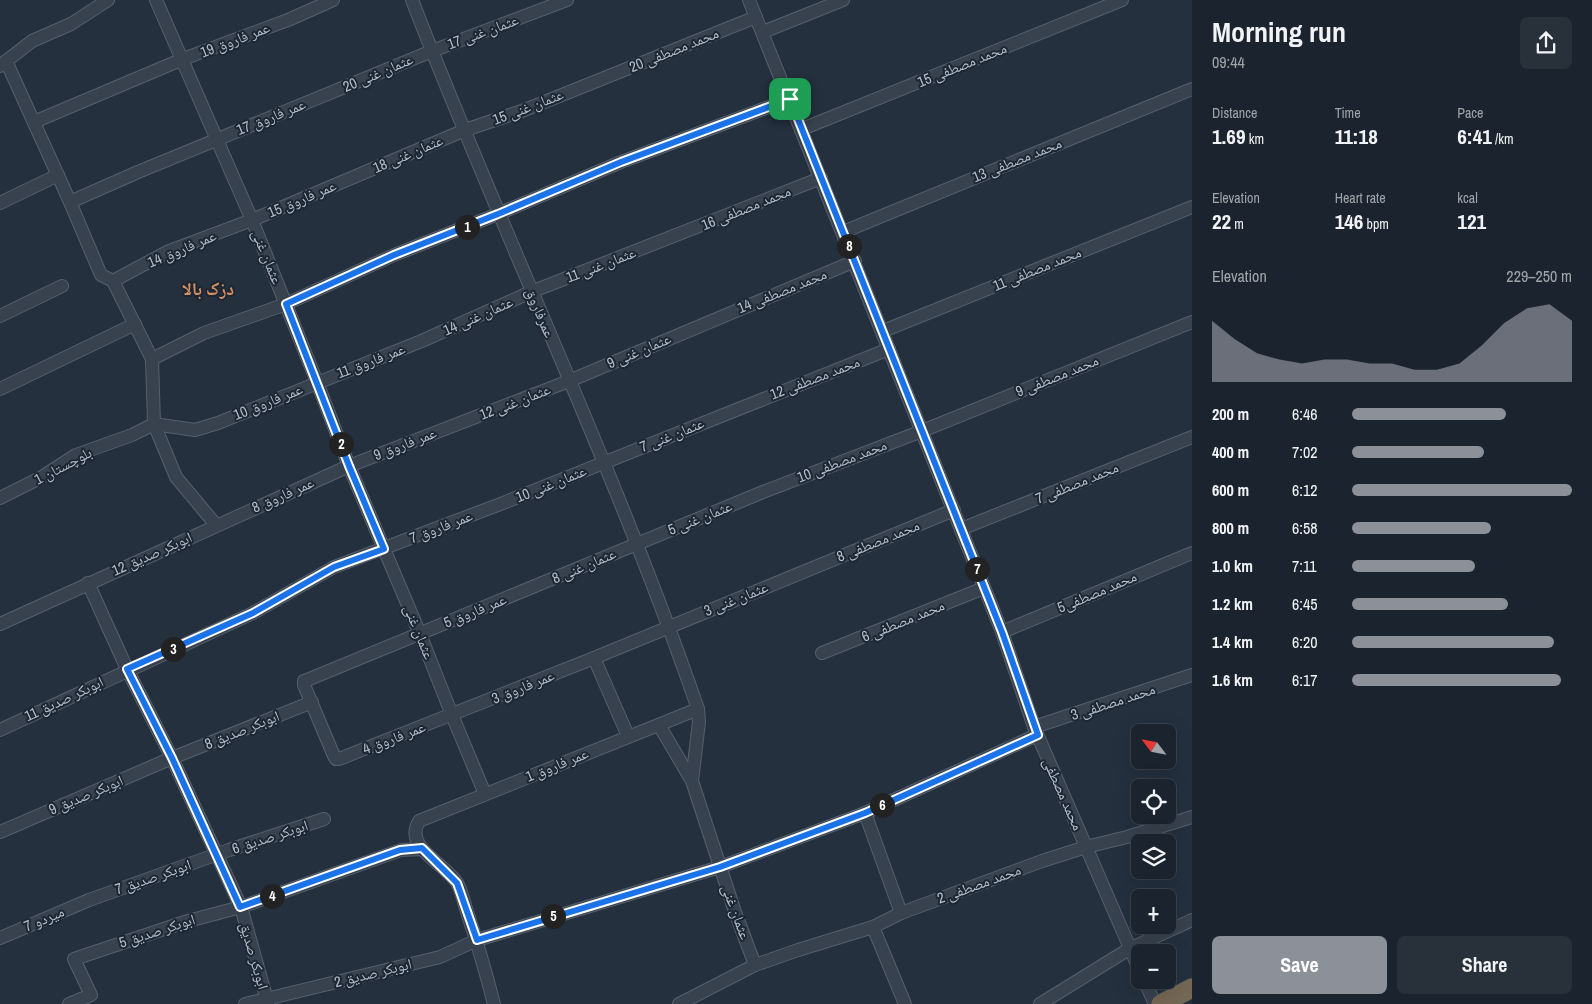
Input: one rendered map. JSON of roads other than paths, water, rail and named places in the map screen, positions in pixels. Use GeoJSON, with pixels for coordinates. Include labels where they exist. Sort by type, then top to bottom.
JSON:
{"type":"FeatureCollection","features":[{"type":"Feature","properties":{"kind":"highway"},"geometry":{"type":"LineString","coordinates":[[1161,1004],[1192,988]]}},
{"type":"Feature","properties":{"kind":"street"},"geometry":{"type":"LineString","coordinates":[[108,0],[71,24],[32,41],[3,63],[34,122],[101,275],[113,281],[152,359],[154,424],[176,477],[216,525]]}},
{"type":"Feature","properties":{"kind":"street","name":"عثمان غنی"},"geometry":{"type":"LineString","coordinates":[[156,0],[252,220],[349,466],[485,794]]}},
{"type":"Feature","properties":{"kind":"street","name":"عمر فاروق 19"},"geometry":{"type":"LineString","coordinates":[[34,122],[182,59],[288,20],[333,0]]}},
{"type":"Feature","properties":{"kind":"street","name":"عمرفاروق"},"geometry":{"type":"LineString","coordinates":[[412,0],[498,214],[603,462],[670,627]]}},
{"type":"Feature","properties":{"kind":"street","name":"محمد مصطفی"},"geometry":{"type":"LineString","coordinates":[[749,0],[1002,632],[1036,731],[1131,953]]}},
{"type":"Feature","properties":{"kind":"street"},"geometry":{"type":"LineString","coordinates":[[763,32],[843,0]]}},
{"type":"Feature","properties":{"kind":"street","name":"محمد مصطفی 15"},"geometry":{"type":"LineString","coordinates":[[802,129],[1122,0]]}},
{"type":"Feature","properties":{"kind":"street","name":"عثمان غنی 17"},"geometry":{"type":"LineString","coordinates":[[432,51],[565,1]]}},
{"type":"Feature","properties":{"kind":"street","name":"محمد مصطفی 20"},"geometry":{"type":"LineString","coordinates":[[591,83],[756,17]]}},
{"type":"Feature","properties":{"kind":"street","name":"عثمان غنی 20"},"geometry":{"type":"LineString","coordinates":[[325,96],[432,51]]}},
{"type":"Feature","properties":{"kind":"street","name":"عثمان غنی 15"},"geometry":{"type":"LineString","coordinates":[[465,130],[522,111],[591,83]]}},
{"type":"Feature","properties":{"kind":"street","name":"محمد مصطفی 13"},"geometry":{"type":"LineString","coordinates":[[843,232],[1192,90]]}},
{"type":"Feature","properties":{"kind":"street","name":"عمر فاروق 17"},"geometry":{"type":"LineString","coordinates":[[70,202],[217,139],[325,96]]}},
{"type":"Feature","properties":{"kind":"street"},"geometry":{"type":"LineString","coordinates":[[152,359],[204,333],[286,304],[394,255],[621,162],[790,99]]}},
{"type":"Feature","properties":{"kind":"street","name":"عثمان غنی 18"},"geometry":{"type":"LineString","coordinates":[[352,178],[465,130]]}},
{"type":"Feature","properties":{"kind":"street"},"geometry":{"type":"LineString","coordinates":[[0,203],[58,175]]}},
{"type":"Feature","properties":{"kind":"street","name":"عمر فاروق 15"},"geometry":{"type":"LineString","coordinates":[[252,220],[352,178]]}},
{"type":"Feature","properties":{"kind":"street","name":"محمد مصطفی 16"},"geometry":{"type":"LineString","coordinates":[[670,238],[821,178]]}},
{"type":"Feature","properties":{"kind":"street","name":"محمد مصطفی 11"},"geometry":{"type":"LineString","coordinates":[[882,331],[1192,207]]}},
{"type":"Feature","properties":{"kind":"street","name":"عمر فاروق 14"},"geometry":{"type":"LineString","coordinates":[[113,281],[169,251],[252,220]]}},
{"type":"Feature","properties":{"kind":"street","name":"عثمان غنی 11"},"geometry":{"type":"LineString","coordinates":[[531,292],[670,238]]}},
{"type":"Feature","properties":{"kind":"street","name":"محمد مصطفی 14"},"geometry":{"type":"LineString","coordinates":[[710,321],[855,261]]}},
{"type":"Feature","properties":{"kind":"street"},"geometry":{"type":"LineString","coordinates":[[0,316],[62,286]]}},
{"type":"Feature","properties":{"kind":"street","name":"عثمان غنی 14"},"geometry":{"type":"LineString","coordinates":[[424,340],[531,292]]}},
{"type":"Feature","properties":{"kind":"street","name":"عثمان غنی 9"},"geometry":{"type":"LineString","coordinates":[[569,381],[710,321]]}},
{"type":"Feature","properties":{"kind":"street","name":"محمد مصطفی 9"},"geometry":{"type":"LineString","coordinates":[[922,431],[1192,322]]}},
{"type":"Feature","properties":{"kind":"street"},"geometry":{"type":"LineString","coordinates":[[0,389],[135,324]]}},
{"type":"Feature","properties":{"kind":"street","name":"عمر فاروق 11"},"geometry":{"type":"LineString","coordinates":[[317,382],[424,340]]}},
{"type":"Feature","properties":{"kind":"street","name":"محمد مصطفی 12"},"geometry":{"type":"LineString","coordinates":[[741,407],[889,349]]}},
{"type":"Feature","properties":{"kind":"street","name":"عثمان غنی 12"},"geometry":{"type":"LineString","coordinates":[[461,423],[569,381]]}},
{"type":"Feature","properties":{"kind":"street","name":"عمر فاروق 10"},"geometry":{"type":"LineString","coordinates":[[154,424],[195,430],[218,423],[317,382]]}},
{"type":"Feature","properties":{"kind":"street","name":"عثمان غنی 7"},"geometry":{"type":"LineString","coordinates":[[603,462],[741,407]]}},
{"type":"Feature","properties":{"kind":"street","name":"عمر فاروق 9"},"geometry":{"type":"LineString","coordinates":[[349,466],[461,423]]}},
{"type":"Feature","properties":{"kind":"street","name":"بلوچستان 1"},"geometry":{"type":"LineString","coordinates":[[0,498],[42,478],[76,455],[132,435],[154,424]]}},
{"type":"Feature","properties":{"kind":"street","name":"محمد مصطفی 10"},"geometry":{"type":"LineString","coordinates":[[763,492],[922,431]]}},
{"type":"Feature","properties":{"kind":"street","name":"محمد مصطفی 7"},"geometry":{"type":"LineString","coordinates":[[961,529],[1192,437]]}},
{"type":"Feature","properties":{"kind":"street","name":"عثمان غنی 10"},"geometry":{"type":"LineString","coordinates":[[498,505],[603,462]]}},
{"type":"Feature","properties":{"kind":"street","name":"عمر فاروق 8"},"geometry":{"type":"LineString","coordinates":[[216,525],[349,466]]}},
{"type":"Feature","properties":{"kind":"street","name":"عثمان غنی 5"},"geometry":{"type":"LineString","coordinates":[[637,544],[763,492]]}},
{"type":"Feature","properties":{"kind":"street","name":"عمر فاروق 7"},"geometry":{"type":"LineString","coordinates":[[253,613],[334,567],[498,505]]}},
{"type":"Feature","properties":{"kind":"street","name":"محمد مصطفی 8"},"geometry":{"type":"LineString","coordinates":[[803,571],[954,510]]}},
{"type":"Feature","properties":{"kind":"street","name":"ابوبکر صدیق 12"},"geometry":{"type":"LineString","coordinates":[[0,624],[216,525]]}},
{"type":"Feature","properties":{"kind":"street","name":"عثمان غنی 8"},"geometry":{"type":"LineString","coordinates":[[531,589],[637,544]]}},
{"type":"Feature","properties":{"kind":"street","name":"محمد مصطفی5"},"geometry":{"type":"LineString","coordinates":[[1002,632],[1192,553]]}},
{"type":"Feature","properties":{"kind":"street","name":"عثمان غنی 3"},"geometry":{"type":"LineString","coordinates":[[594,658],[803,571]]}},
{"type":"Feature","properties":{"kind":"street","name":"ابوبکر صدیق"},"geometry":{"type":"LineString","coordinates":[[88,583],[127,669],[172,758],[240,907],[267,1001]]}},
{"type":"Feature","properties":{"kind":"street","name":"محمد مصطفی 6"},"geometry":{"type":"LineString","coordinates":[[822,654],[984,588]]}},
{"type":"Feature","properties":{"kind":"street","name":"عمر فاروق 5"},"geometry":{"type":"LineString","coordinates":[[312,702],[304,681],[531,589]]}},
{"type":"Feature","properties":{"kind":"street","name":"ابوبکر صدیق 11"},"geometry":{"type":"LineString","coordinates":[[0,730],[127,669],[253,613]]}},
{"type":"Feature","properties":{"kind":"street","name":"عثمان غنی"},"geometry":{"type":"LineString","coordinates":[[670,627],[698,709],[692,781],[735,912],[756,965]]}},
{"type":"Feature","properties":{"kind":"street"},"geometry":{"type":"LineString","coordinates":[[594,658],[628,736]]}},
{"type":"Feature","properties":{"kind":"street","name":"عمر فاروق 3"},"geometry":{"type":"LineString","coordinates":[[452,715],[594,658]]}},
{"type":"Feature","properties":{"kind":"street","name":"محمد مصطفی 3"},"geometry":{"type":"LineString","coordinates":[[720,867],[865,813],[1036,731],[1192,675]]}},
{"type":"Feature","properties":{"kind":"street","name":"ابوبکر صدیق 8"},"geometry":{"type":"LineString","coordinates":[[172,758],[312,702]]}},
{"type":"Feature","properties":{"kind":"street","name":"عمر فاروق 4"},"geometry":{"type":"LineString","coordinates":[[312,702],[336,759],[452,715]]}},
{"type":"Feature","properties":{"kind":"street","name":"عمر فاروق 1"},"geometry":{"type":"LineString","coordinates":[[422,848],[415,839],[414,829],[419,821],[698,709]]}},
{"type":"Feature","properties":{"kind":"street"},"geometry":{"type":"LineString","coordinates":[[659,725],[692,781]]}},
{"type":"Feature","properties":{"kind":"street","name":"ابوبکر صدیق 9"},"geometry":{"type":"LineString","coordinates":[[0,832],[172,758]]}},
{"type":"Feature","properties":{"kind":"street"},"geometry":{"type":"LineString","coordinates":[[865,813],[901,913]]}},
{"type":"Feature","properties":{"kind":"street","name":"محمد مصطفی 2"},"geometry":{"type":"LineString","coordinates":[[680,1004],[756,965],[873,927],[901,913],[1042,861],[1192,817]]}},
{"type":"Feature","properties":{"kind":"street","name":"ابوبکر صدیق 6"},"geometry":{"type":"LineString","coordinates":[[216,855],[324,819]]}},
{"type":"Feature","properties":{"kind":"street"},"geometry":{"type":"LineString","coordinates":[[422,848],[457,883],[477,940],[494,1004]]}},
{"type":"Feature","properties":{"kind":"street","name":"ابوبکر صدیق 5"},"geometry":{"type":"LineString","coordinates":[[69,1004],[92,995],[74,959],[188,921],[240,907],[400,850],[422,848]]}},
{"type":"Feature","properties":{"kind":"street","name":"ابوبکر صدیق 7"},"geometry":{"type":"LineString","coordinates":[[89,900],[216,855]]}},
{"type":"Feature","properties":{"kind":"street","name":"ابوبکر صدیق 2"},"geometry":{"type":"LineString","coordinates":[[245,1004],[267,1001],[440,957],[477,940],[591,904],[720,867]]}},
{"type":"Feature","properties":{"kind":"street","name":"میردو 7"},"geometry":{"type":"LineString","coordinates":[[0,938],[89,900]]}},
{"type":"Feature","properties":{"kind":"street"},"geometry":{"type":"LineString","coordinates":[[1040,1004],[1129,949],[1192,920]]}},
{"type":"Feature","properties":{"kind":"street"},"geometry":{"type":"LineString","coordinates":[[873,927],[904,1004]]}},
{"type":"Feature","properties":{"kind":"street"},"geometry":{"type":"LineString","coordinates":[[1148,989],[1155,1004]]}},
{"type":"Feature","properties":{"kind":"district","name":"دزک بالا"},"geometry":{"type":"Point","coordinates":[208,289]}}]}
